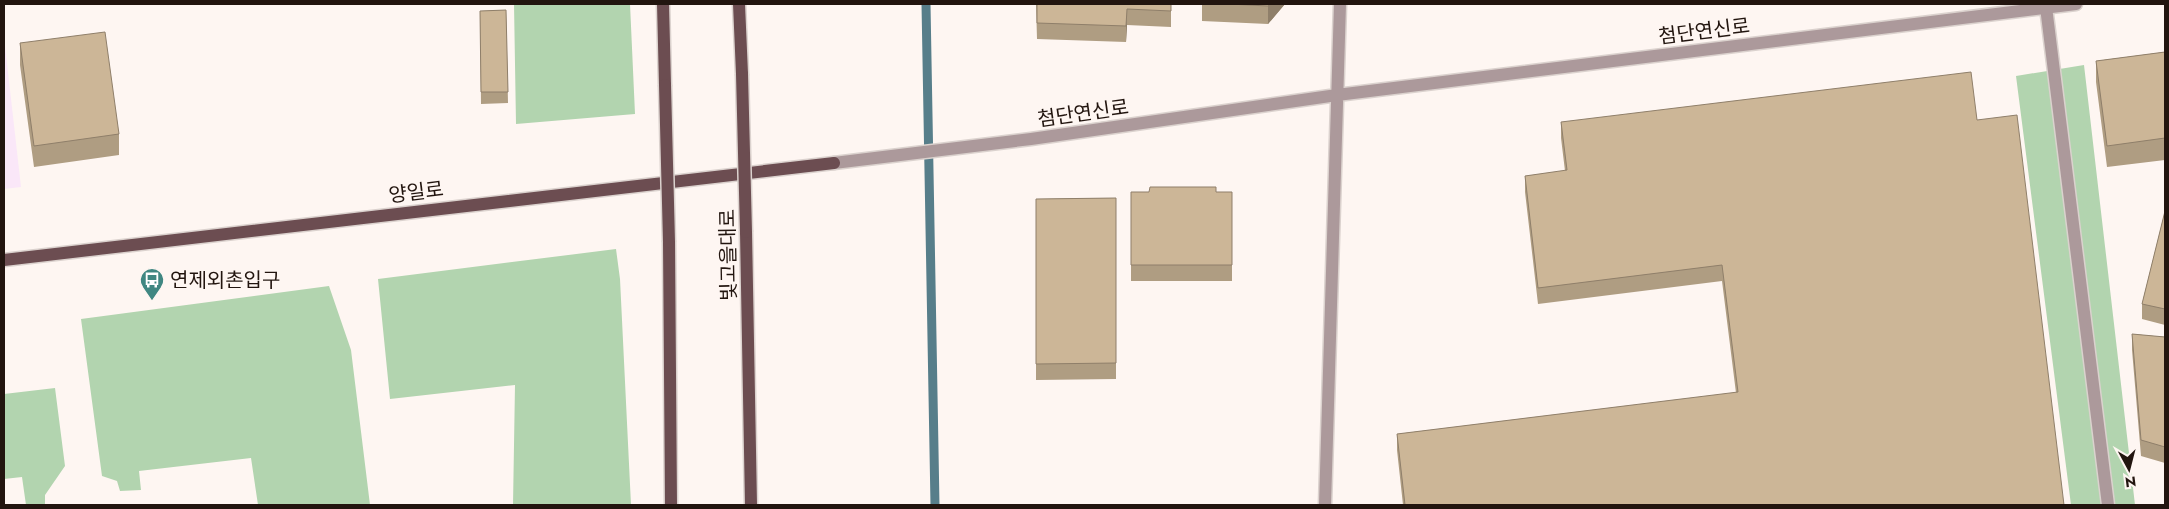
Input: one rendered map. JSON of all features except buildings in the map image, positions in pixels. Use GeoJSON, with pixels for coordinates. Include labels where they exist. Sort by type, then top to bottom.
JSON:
{"type":"FeatureCollection","features":[{"type":"Feature","properties":{"kind":"main road"},"geometry":{"type":"LineString","coordinates":[[663,4],[669,242],[671,505]]}},
{"type":"Feature","properties":{"kind":"main road","name":"빛고을대로"},"geometry":{"type":"LineString","coordinates":[[740,4],[751,505]]}},
{"type":"Feature","properties":{"kind":"main road","name":"양일로"},"geometry":{"type":"LineString","coordinates":[[4,260],[834,162]]}},
{"type":"Feature","properties":{"kind":"street"},"geometry":{"type":"LineString","coordinates":[[1325,505],[1340,4]]}},
{"type":"Feature","properties":{"kind":"street","name":"첨단연신로"},"geometry":{"type":"LineString","coordinates":[[834,162],[1030,139],[1337,95],[2076,4]]}},
{"type":"Feature","properties":{"kind":"street"},"geometry":{"type":"LineString","coordinates":[[2046,8],[2108,505]]}},
{"type":"Feature","properties":{"kind":"shaded area"},"geometry":{"type":"Polygon","coordinates":[[[4,37],[21,187],[4,189],[4,37]]]}},
{"type":"Feature","properties":{"kind":"green space"},"geometry":{"type":"Polygon","coordinates":[[[514,4],[630,4],[635,114],[516,124],[514,4]]]}},
{"type":"Feature","properties":{"kind":"green space"},"geometry":{"type":"Polygon","coordinates":[[[2084,65],[2135,505],[2071,505],[2016,76],[2084,65]]]}},
{"type":"Feature","properties":{"kind":"green space"},"geometry":{"type":"Polygon","coordinates":[[[616,249],[620,279],[631,505],[513,505],[515,385],[390,399],[378,279],[616,249]]]}},
{"type":"Feature","properties":{"kind":"green space"},"geometry":{"type":"Polygon","coordinates":[[[329,286],[351,350],[370,505],[258,505],[251,458],[139,471],[141,490],[120,491],[117,481],[102,476],[81,319],[329,286]]]}},
{"type":"Feature","properties":{"kind":"green space"},"geometry":{"type":"Polygon","coordinates":[[[55,388],[65,466],[45,495],[45,505],[26,505],[22,477],[4,479],[4,394],[55,388]]]}},
{"type":"Feature","properties":{"kind":"waterway"},"geometry":{"type":"LineString","coordinates":[[926,4],[935,505]]}},
{"type":"Feature","properties":{"kind":"place","name":"연제외촌입구"},"geometry":{"type":"Point","coordinates":[152,301]}}]}
